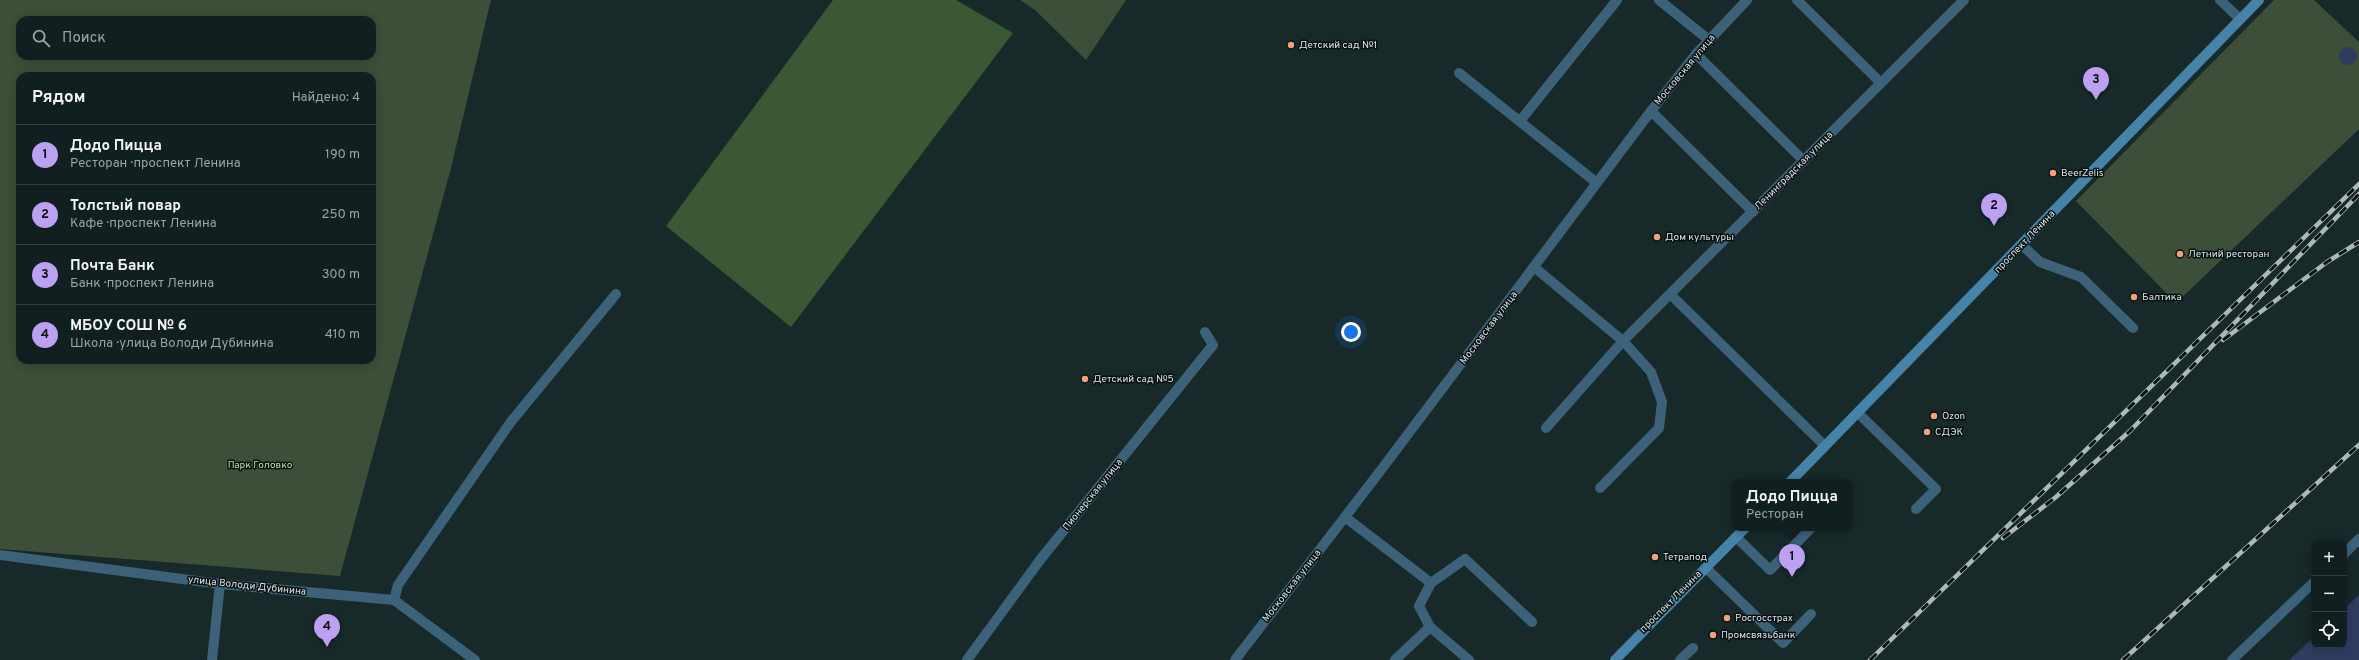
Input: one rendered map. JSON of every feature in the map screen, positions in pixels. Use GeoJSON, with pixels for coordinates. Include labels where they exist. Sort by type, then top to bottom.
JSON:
{"type":"FeatureCollection","features":[{"type":"Feature","properties":{"kind":"main road","name":"проспект Ленина"},"geometry":{"type":"LineString","coordinates":[[1793,479],[2259,0]]}},
{"type":"Feature","properties":{"kind":"main road","name":"проспект Ленина"},"geometry":{"type":"LineString","coordinates":[[1615,660],[1742,531]]}},
{"type":"Feature","properties":{"kind":"street"},"geometry":{"type":"LineString","coordinates":[[1520,121],[1617,0]]}},
{"type":"Feature","properties":{"kind":"street"},"geometry":{"type":"LineString","coordinates":[[1659,0],[1710,40]]}},
{"type":"Feature","properties":{"kind":"street","name":"Московская улица"},"geometry":{"type":"LineString","coordinates":[[1235,660],[1345,517],[1651,111],[1696,54],[1747,0]]}},
{"type":"Feature","properties":{"kind":"street"},"geometry":{"type":"LineString","coordinates":[[1797,0],[1881,83]]}},
{"type":"Feature","properties":{"kind":"street","name":"Ленинградская улица"},"geometry":{"type":"LineString","coordinates":[[1546,428],[1623,341],[1964,0]]}},
{"type":"Feature","properties":{"kind":"street"},"geometry":{"type":"LineString","coordinates":[[2220,0],[2240,19]]}},
{"type":"Feature","properties":{"kind":"street"},"geometry":{"type":"LineString","coordinates":[[1696,54],[1804,161]]}},
{"type":"Feature","properties":{"kind":"street"},"geometry":{"type":"LineString","coordinates":[[1459,73],[1597,184]]}},
{"type":"Feature","properties":{"kind":"street"},"geometry":{"type":"LineString","coordinates":[[1651,111],[1753,212]]}},
{"type":"Feature","properties":{"kind":"street"},"geometry":{"type":"LineString","coordinates":[[2022,245],[2040,262],[2080,277],[2133,328]]}},
{"type":"Feature","properties":{"kind":"street"},"geometry":{"type":"LineString","coordinates":[[1534,267],[1623,341],[1651,372],[1662,402],[1659,428],[1600,488]]}},
{"type":"Feature","properties":{"kind":"street"},"geometry":{"type":"LineString","coordinates":[[475,660],[394,600],[398,585],[510,423],[616,294]]}},
{"type":"Feature","properties":{"kind":"street"},"geometry":{"type":"LineString","coordinates":[[1670,294],[1825,446]]}},
{"type":"Feature","properties":{"kind":"street","name":"Пионерская улица"},"geometry":{"type":"LineString","coordinates":[[967,660],[1040,560],[1213,345],[1205,332]]}},
{"type":"Feature","properties":{"kind":"street"},"geometry":{"type":"LineString","coordinates":[[1858,413],[1936,489],[1916,509]]}},
{"type":"Feature","properties":{"kind":"street"},"geometry":{"type":"LineString","coordinates":[[1345,517],[1431,583]]}},
{"type":"Feature","properties":{"kind":"street"},"geometry":{"type":"LineString","coordinates":[[1736,537],[1770,570],[1808,531]]}},
{"type":"Feature","properties":{"kind":"street"},"geometry":{"type":"LineString","coordinates":[[2347,551],[2359,539]]}},
{"type":"Feature","properties":{"kind":"street","name":"улица Володи Дубинина"},"geometry":{"type":"LineString","coordinates":[[0,555],[220,584],[394,600]]}},
{"type":"Feature","properties":{"kind":"street"},"geometry":{"type":"LineString","coordinates":[[1469,660],[1430,627],[1419,606],[1431,583],[1465,559],[1532,622]]}},
{"type":"Feature","properties":{"kind":"street"},"geometry":{"type":"LineString","coordinates":[[1706,568],[1783,643],[1811,614]]}},
{"type":"Feature","properties":{"kind":"street"},"geometry":{"type":"LineString","coordinates":[[212,660],[220,584]]}},
{"type":"Feature","properties":{"kind":"street"},"geometry":{"type":"LineString","coordinates":[[2232,660],[2311,585]]}},
{"type":"Feature","properties":{"kind":"street"},"geometry":{"type":"LineString","coordinates":[[1395,660],[1430,627]]}},
{"type":"Feature","properties":{"kind":"street"},"geometry":{"type":"LineString","coordinates":[[1680,660],[1692,648]]}},
{"type":"Feature","properties":{"kind":"green space","name":"Парк Головко"},"geometry":{"type":"Polygon","coordinates":[[[0,0],[491,0],[451,168],[340,576],[0,549],[0,0]]]}},
{"type":"Feature","properties":{"kind":"green space"},"geometry":{"type":"Polygon","coordinates":[[[833,0],[956,0],[1013,33],[791,327],[666,226],[833,0]]]}},
{"type":"Feature","properties":{"kind":"green space"},"geometry":{"type":"Polygon","coordinates":[[[1020,0],[1126,0],[1086,60],[1035,10],[1020,0]]]}},
{"type":"Feature","properties":{"kind":"green space"},"geometry":{"type":"Polygon","coordinates":[[[2274,0],[2314,0],[2359,42],[2359,129],[2176,303],[2076,201],[2274,0]]]}},
{"type":"Feature","properties":{"kind":"water"},"geometry":{"type":"Polygon","coordinates":[[[2344,47],[2352,47],[2357,52],[2355,63],[2352,65],[2344,65],[2339,60],[2339,52],[2344,47]]]}},
{"type":"Feature","properties":{"kind":"water"},"geometry":{"type":"Polygon","coordinates":[[[2359,595],[2359,660],[2289,660],[2311,640],[2311,648],[2347,648],[2347,606],[2359,595]]]}},
{"type":"Feature","properties":{"kind":"railway"},"geometry":{"type":"LineString","coordinates":[[1870,660],[2359,184]]}},
{"type":"Feature","properties":{"kind":"railway"},"geometry":{"type":"LineString","coordinates":[[2003,538],[2056,497],[2130,431],[2359,194]]}},
{"type":"Feature","properties":{"kind":"railway"},"geometry":{"type":"LineString","coordinates":[[2223,340],[2327,262],[2359,242]]}},
{"type":"Feature","properties":{"kind":"railway"},"geometry":{"type":"LineString","coordinates":[[2123,660],[2359,445]]}},
{"type":"Feature","properties":{"kind":"place","name":"Детский сад №1"},"geometry":{"type":"Point","coordinates":[1291,45]}},
{"type":"Feature","properties":{"kind":"place","name":"Почта Банк"},"geometry":{"type":"Point","coordinates":[2096,100]}},
{"type":"Feature","properties":{"kind":"place","name":"BeerZelis"},"geometry":{"type":"Point","coordinates":[2053,173]}},
{"type":"Feature","properties":{"kind":"place","name":"Толстый повар"},"geometry":{"type":"Point","coordinates":[1994,226]}},
{"type":"Feature","properties":{"kind":"place","name":"Дом культуры"},"geometry":{"type":"Point","coordinates":[1657,237]}},
{"type":"Feature","properties":{"kind":"place","name":"Летний ресторан"},"geometry":{"type":"Point","coordinates":[2180,254]}},
{"type":"Feature","properties":{"kind":"place","name":"Балтика"},"geometry":{"type":"Point","coordinates":[2134,297]}},
{"type":"Feature","properties":{"kind":"place","name":"Детский сад №5"},"geometry":{"type":"Point","coordinates":[1085,379]}},
{"type":"Feature","properties":{"kind":"place","name":"Ozon"},"geometry":{"type":"Point","coordinates":[1934,416]}},
{"type":"Feature","properties":{"kind":"place","name":"СДЭК"},"geometry":{"type":"Point","coordinates":[1927,432]}},
{"type":"Feature","properties":{"kind":"place","name":"Тетрапод"},"geometry":{"type":"Point","coordinates":[1655,557]}},
{"type":"Feature","properties":{"kind":"place","name":"Додо Пицца"},"geometry":{"type":"Point","coordinates":[1792,577]}},
{"type":"Feature","properties":{"kind":"place","name":"Росгосстрах"},"geometry":{"type":"Point","coordinates":[1727,618]}},
{"type":"Feature","properties":{"kind":"place","name":"Промсвязьбанк"},"geometry":{"type":"Point","coordinates":[1713,635]}},
{"type":"Feature","properties":{"kind":"place","name":"МБОУ СОШ № 6"},"geometry":{"type":"Point","coordinates":[327,647]}}]}
